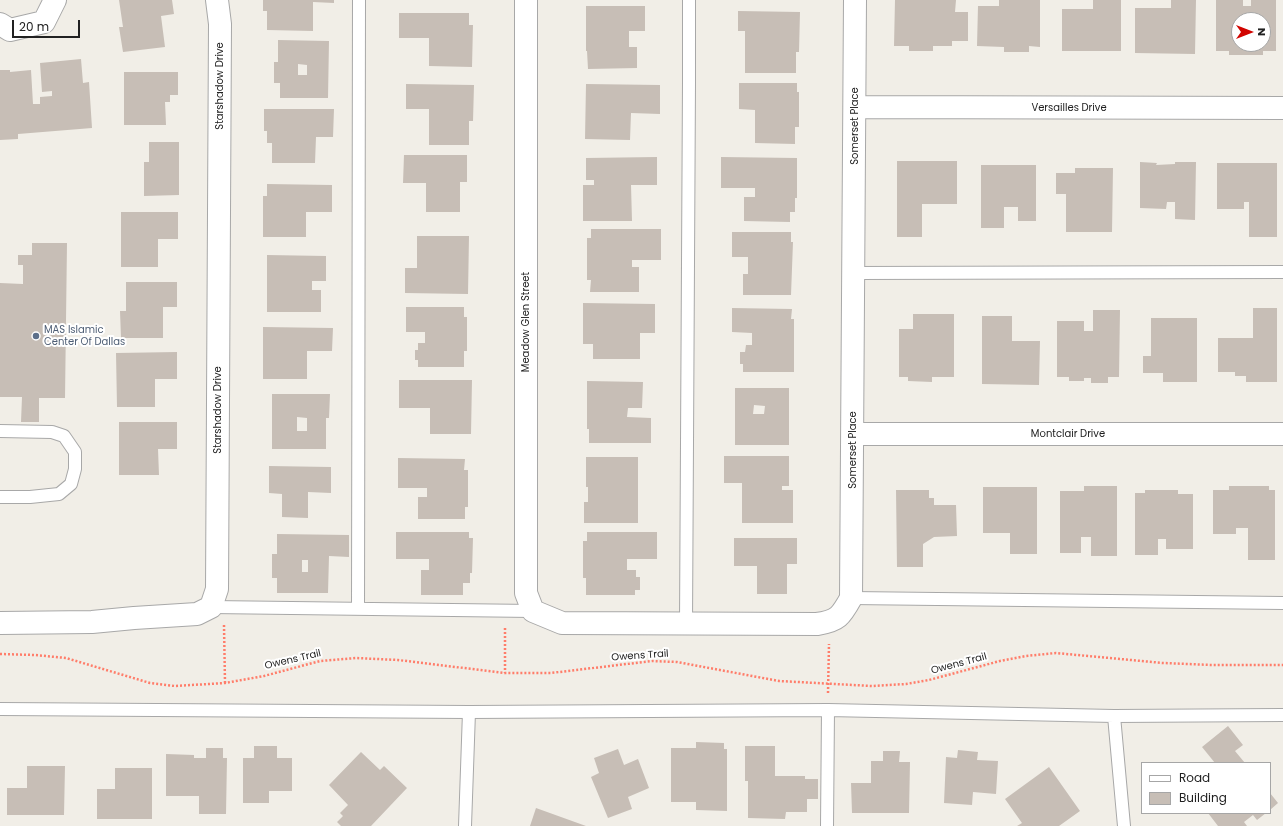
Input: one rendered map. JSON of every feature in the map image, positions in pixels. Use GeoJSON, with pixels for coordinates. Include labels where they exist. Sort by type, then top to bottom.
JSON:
{"type":"FeatureCollection","features":[{"type":"Feature","properties":{"kind":"street"},"geometry":{"type":"LineString","coordinates":[[0,24],[10,30],[44,22],[55,0]]}},
{"type":"Feature","properties":{"kind":"street","name":"Starshadow Drive"},"geometry":{"type":"LineString","coordinates":[[217,0],[220,24],[217,607]]}},
{"type":"Feature","properties":{"kind":"street","name":"Meadow Glen Street"},"geometry":{"type":"LineString","coordinates":[[526,0],[526,593],[533,611]]}},
{"type":"Feature","properties":{"kind":"street","name":"Somerset Place"},"geometry":{"type":"LineString","coordinates":[[851,598],[855,0]]}},
{"type":"Feature","properties":{"kind":"street","name":"Versailles Drive"},"geometry":{"type":"LineString","coordinates":[[855,108],[1283,108]]}},
{"type":"Feature","properties":{"kind":"street","name":"Montclair Drive"},"geometry":{"type":"LineString","coordinates":[[853,434],[1283,434]]}},
{"type":"Feature","properties":{"kind":"street"},"geometry":{"type":"LineString","coordinates":[[533,611],[562,622],[817,624],[830,622],[843,613],[851,598]]}},
{"type":"Feature","properties":{"kind":"street"},"geometry":{"type":"LineString","coordinates":[[0,623],[92,622],[196,614],[217,607]]}},
{"type":"Feature","properties":{"kind":"lane"},"geometry":{"type":"LineString","coordinates":[[358,608],[359,0]]}},
{"type":"Feature","properties":{"kind":"lane"},"geometry":{"type":"LineString","coordinates":[[686,623],[689,0]]}},
{"type":"Feature","properties":{"kind":"lane"},"geometry":{"type":"LineString","coordinates":[[854,273],[1283,272]]}},
{"type":"Feature","properties":{"kind":"lane"},"geometry":{"type":"LineString","coordinates":[[0,431],[52,432],[64,436],[75,452],[75,469],[71,484],[59,494],[30,497],[0,497]]}},
{"type":"Feature","properties":{"kind":"lane"},"geometry":{"type":"LineString","coordinates":[[851,598],[1283,603]]}},
{"type":"Feature","properties":{"kind":"lane"},"geometry":{"type":"LineString","coordinates":[[217,607],[533,611]]}},
{"type":"Feature","properties":{"kind":"lane"},"geometry":{"type":"LineString","coordinates":[[0,709],[469,712],[828,710],[1114,716],[1283,715]]}},
{"type":"Feature","properties":{"kind":"lane"},"geometry":{"type":"LineString","coordinates":[[827,826],[828,710]]}},
{"type":"Feature","properties":{"kind":"lane"},"geometry":{"type":"LineString","coordinates":[[465,826],[469,712]]}},
{"type":"Feature","properties":{"kind":"lane"},"geometry":{"type":"LineString","coordinates":[[1114,716],[1124,826]]}},
{"type":"Feature","properties":{"kind":"path"},"geometry":{"type":"LineString","coordinates":[[217,607],[225,683]]}},
{"type":"Feature","properties":{"kind":"path"},"geometry":{"type":"LineString","coordinates":[[504,611],[505,673]]}},
{"type":"Feature","properties":{"kind":"path"},"geometry":{"type":"LineString","coordinates":[[828,710],[830,622]]}},
{"type":"Feature","properties":{"kind":"path","name":"Owens Trail"},"geometry":{"type":"LineString","coordinates":[[0,654],[66,658],[150,683],[175,686],[225,683],[264,676],[320,661],[356,658],[398,660],[505,673],[551,673],[652,661],[671,662],[779,681],[872,686],[906,684],[929,680],[1000,661],[1026,656],[1056,653],[1163,663],[1283,665]]}},
{"type":"Feature","properties":{"kind":"building"},"geometry":{"type":"Polygon","coordinates":[[[119,0],[172,0],[174,14],[161,16],[165,47],[123,52],[119,27],[123,27],[119,0]]]}},
{"type":"Feature","properties":{"kind":"building"},"geometry":{"type":"Polygon","coordinates":[[[263,0],[334,0],[334,3],[313,2],[313,31],[267,30],[267,11],[263,11],[263,0]]]}},
{"type":"Feature","properties":{"kind":"building"},"geometry":{"type":"Polygon","coordinates":[[[895,0],[956,0],[955,12],[968,12],[968,41],[952,41],[952,46],[933,46],[933,51],[909,51],[909,46],[894,46],[895,0]]]}},
{"type":"Feature","properties":{"kind":"building"},"geometry":{"type":"Polygon","coordinates":[[[999,0],[1040,0],[1040,47],[1029,46],[1029,52],[1004,52],[1004,47],[977,46],[978,6],[999,6],[999,0]]]}},
{"type":"Feature","properties":{"kind":"building"},"geometry":{"type":"Polygon","coordinates":[[[1093,0],[1121,0],[1121,51],[1062,51],[1062,9],[1093,9],[1093,0]]]}},
{"type":"Feature","properties":{"kind":"building"},"geometry":{"type":"Polygon","coordinates":[[[1171,0],[1196,0],[1195,54],[1135,53],[1135,8],[1171,8],[1171,0]]]}},
{"type":"Feature","properties":{"kind":"building"},"geometry":{"type":"Polygon","coordinates":[[[1216,0],[1243,0],[1243,6],[1251,6],[1251,0],[1276,0],[1276,51],[1271,51],[1271,12],[1231,12],[1231,52],[1263,52],[1263,55],[1229,55],[1229,51],[1216,51],[1216,0]]]}},
{"type":"Feature","properties":{"kind":"building"},"geometry":{"type":"Polygon","coordinates":[[[586,6],[645,6],[645,31],[629,31],[629,47],[637,47],[637,68],[588,69],[586,51],[586,6]]]}},
{"type":"Feature","properties":{"kind":"building"},"geometry":{"type":"Polygon","coordinates":[[[738,11],[800,12],[799,52],[796,52],[796,73],[745,73],[745,31],[738,31],[738,11]]]}},
{"type":"Feature","properties":{"kind":"building"},"geometry":{"type":"Polygon","coordinates":[[[399,13],[469,13],[469,25],[473,25],[472,67],[429,66],[429,38],[399,38],[399,13]]]}},
{"type":"Feature","properties":{"kind":"building"},"geometry":{"type":"Polygon","coordinates":[[[278,40],[329,41],[328,98],[280,98],[280,83],[274,83],[274,62],[278,62],[278,40]],[[298,64],[298,75],[307,75],[307,65],[298,64]]]}},
{"type":"Feature","properties":{"kind":"building"},"geometry":{"type":"Polygon","coordinates":[[[81,59],[83,83],[89,82],[92,128],[18,134],[18,139],[0,140],[0,70],[10,70],[10,72],[31,70],[33,104],[40,104],[40,97],[52,96],[52,91],[42,92],[40,63],[81,59]]]}},
{"type":"Feature","properties":{"kind":"building"},"geometry":{"type":"Polygon","coordinates":[[[124,72],[178,72],[178,95],[170,95],[170,102],[165,102],[166,125],[124,125],[124,72]]]}},
{"type":"Feature","properties":{"kind":"building"},"geometry":{"type":"Polygon","coordinates":[[[739,83],[797,83],[797,92],[799,92],[799,127],[795,127],[795,144],[755,143],[755,110],[739,109],[739,83]]]}},
{"type":"Feature","properties":{"kind":"building"},"geometry":{"type":"Polygon","coordinates":[[[406,84],[474,85],[473,121],[469,121],[469,145],[429,145],[429,109],[406,109],[406,84]]]}},
{"type":"Feature","properties":{"kind":"building"},"geometry":{"type":"Polygon","coordinates":[[[586,84],[660,85],[660,114],[631,113],[630,140],[585,139],[586,84]]]}},
{"type":"Feature","properties":{"kind":"building"},"geometry":{"type":"Polygon","coordinates":[[[264,109],[334,109],[333,137],[316,137],[315,163],[272,163],[272,143],[267,143],[267,131],[264,131],[264,109]]]}},
{"type":"Feature","properties":{"kind":"building"},"geometry":{"type":"Polygon","coordinates":[[[149,142],[179,142],[179,195],[144,196],[144,162],[149,162],[149,142]]]}},
{"type":"Feature","properties":{"kind":"building"},"geometry":{"type":"Polygon","coordinates":[[[404,155],[467,155],[467,182],[460,182],[460,212],[426,212],[426,183],[403,183],[404,155]]]}},
{"type":"Feature","properties":{"kind":"building"},"geometry":{"type":"Polygon","coordinates":[[[657,157],[657,185],[631,185],[632,221],[583,221],[583,185],[594,185],[594,180],[586,180],[586,158],[657,157]]]}},
{"type":"Feature","properties":{"kind":"building"},"geometry":{"type":"Polygon","coordinates":[[[721,157],[797,158],[797,198],[795,198],[795,212],[790,212],[790,222],[744,221],[744,197],[755,197],[755,188],[721,188],[721,157]]]}},
{"type":"Feature","properties":{"kind":"building"},"geometry":{"type":"Polygon","coordinates":[[[897,161],[957,161],[957,204],[922,204],[922,237],[897,237],[897,161]]]}},
{"type":"Feature","properties":{"kind":"building"},"geometry":{"type":"Polygon","coordinates":[[[1140,162],[1157,163],[1156,165],[1175,164],[1175,162],[1196,162],[1195,220],[1175,219],[1175,202],[1167,202],[1166,209],[1140,208],[1140,162]]]}},
{"type":"Feature","properties":{"kind":"building"},"geometry":{"type":"Polygon","coordinates":[[[1217,163],[1277,163],[1277,237],[1249,237],[1249,202],[1244,202],[1244,209],[1217,209],[1217,163]]]}},
{"type":"Feature","properties":{"kind":"building"},"geometry":{"type":"Polygon","coordinates":[[[981,165],[1036,165],[1036,221],[1018,221],[1018,207],[1004,207],[1004,228],[981,228],[981,165]]]}},
{"type":"Feature","properties":{"kind":"building"},"geometry":{"type":"Polygon","coordinates":[[[1075,168],[1113,168],[1112,232],[1066,232],[1066,194],[1056,194],[1056,173],[1075,173],[1075,168]]]}},
{"type":"Feature","properties":{"kind":"building"},"geometry":{"type":"Polygon","coordinates":[[[267,184],[332,185],[332,212],[306,212],[306,237],[263,237],[263,196],[267,196],[267,184]]]}},
{"type":"Feature","properties":{"kind":"building"},"geometry":{"type":"Polygon","coordinates":[[[121,212],[178,212],[178,239],[158,239],[158,267],[121,267],[121,212]]]}},
{"type":"Feature","properties":{"kind":"building"},"geometry":{"type":"Polygon","coordinates":[[[591,229],[661,229],[661,260],[632,260],[632,267],[639,267],[639,292],[590,292],[591,280],[587,280],[587,238],[591,238],[591,229]]]}},
{"type":"Feature","properties":{"kind":"building"},"geometry":{"type":"Polygon","coordinates":[[[732,232],[791,232],[791,242],[793,242],[791,295],[743,295],[743,274],[748,274],[748,257],[732,257],[732,232]]]}},
{"type":"Feature","properties":{"kind":"building"},"geometry":{"type":"Polygon","coordinates":[[[417,236],[469,236],[468,294],[405,293],[405,268],[417,268],[417,236]]]}},
{"type":"Feature","properties":{"kind":"building"},"geometry":{"type":"Polygon","coordinates":[[[32,243],[67,243],[65,398],[39,398],[39,422],[21,422],[22,397],[0,397],[0,283],[23,284],[23,265],[18,265],[18,255],[32,255],[32,243]]]}},
{"type":"Feature","properties":{"kind":"building"},"geometry":{"type":"Polygon","coordinates":[[[267,255],[326,256],[326,281],[312,281],[312,290],[321,290],[321,312],[267,312],[267,255]]]}},
{"type":"Feature","properties":{"kind":"building"},"geometry":{"type":"Polygon","coordinates":[[[126,282],[177,282],[177,307],[163,307],[163,338],[121,338],[120,311],[126,311],[126,282]]]}},
{"type":"Feature","properties":{"kind":"building"},"geometry":{"type":"Polygon","coordinates":[[[583,303],[655,304],[655,333],[640,333],[640,359],[593,359],[593,344],[583,344],[583,303]]]}},
{"type":"Feature","properties":{"kind":"building"},"geometry":{"type":"Polygon","coordinates":[[[406,307],[464,307],[464,317],[467,317],[467,351],[464,351],[464,367],[418,367],[418,360],[415,360],[415,350],[418,350],[418,343],[425,343],[425,332],[406,332],[406,307]]]}},
{"type":"Feature","properties":{"kind":"building"},"geometry":{"type":"Polygon","coordinates":[[[732,308],[792,309],[791,319],[794,319],[794,372],[743,372],[743,364],[740,364],[740,352],[745,352],[746,345],[752,345],[752,333],[732,332],[732,308]]]}},
{"type":"Feature","properties":{"kind":"building"},"geometry":{"type":"Polygon","coordinates":[[[1253,308],[1277,308],[1277,382],[1246,382],[1246,376],[1235,376],[1235,372],[1218,372],[1218,338],[1253,338],[1253,308]]]}},
{"type":"Feature","properties":{"kind":"building"},"geometry":{"type":"Polygon","coordinates":[[[1093,310],[1120,310],[1119,377],[1108,377],[1108,383],[1091,383],[1091,378],[1084,378],[1084,381],[1069,381],[1069,377],[1057,377],[1057,321],[1084,321],[1084,331],[1093,331],[1093,310]]]}},
{"type":"Feature","properties":{"kind":"building"},"geometry":{"type":"Polygon","coordinates":[[[913,314],[954,314],[954,377],[932,377],[932,382],[908,381],[908,377],[899,377],[899,329],[913,329],[913,314]]]}},
{"type":"Feature","properties":{"kind":"building"},"geometry":{"type":"Polygon","coordinates":[[[982,316],[1012,316],[1012,341],[1040,341],[1039,385],[982,384],[982,316]]]}},
{"type":"Feature","properties":{"kind":"building"},"geometry":{"type":"Polygon","coordinates":[[[1151,318],[1197,318],[1197,382],[1163,382],[1163,373],[1143,373],[1143,356],[1151,356],[1151,318]]]}},
{"type":"Feature","properties":{"kind":"building"},"geometry":{"type":"Polygon","coordinates":[[[263,327],[333,328],[332,351],[307,351],[307,379],[263,379],[263,327]]]}},
{"type":"Feature","properties":{"kind":"building"},"geometry":{"type":"Polygon","coordinates":[[[177,352],[177,379],[155,379],[155,407],[117,407],[116,353],[177,352]]]}},
{"type":"Feature","properties":{"kind":"building"},"geometry":{"type":"Polygon","coordinates":[[[399,380],[472,380],[471,434],[430,434],[430,408],[399,408],[399,380]]]}},
{"type":"Feature","properties":{"kind":"building"},"geometry":{"type":"Polygon","coordinates":[[[587,381],[643,382],[642,408],[628,408],[627,417],[651,418],[651,443],[589,443],[589,429],[587,429],[587,381]]]}},
{"type":"Feature","properties":{"kind":"building"},"geometry":{"type":"Polygon","coordinates":[[[735,388],[789,388],[789,445],[735,445],[735,388]],[[754,405],[753,414],[764,414],[765,406],[754,405]]]}},
{"type":"Feature","properties":{"kind":"building"},"geometry":{"type":"Polygon","coordinates":[[[272,394],[330,394],[329,418],[326,418],[326,449],[272,449],[272,394]],[[297,417],[297,431],[307,431],[307,418],[297,417]]]}},
{"type":"Feature","properties":{"kind":"building"},"geometry":{"type":"Polygon","coordinates":[[[119,422],[177,422],[177,449],[158,449],[159,475],[119,475],[119,422]]]}},
{"type":"Feature","properties":{"kind":"building"},"geometry":{"type":"Polygon","coordinates":[[[724,456],[789,456],[789,486],[782,486],[782,490],[793,490],[793,523],[742,523],[742,483],[724,483],[724,456]]]}},
{"type":"Feature","properties":{"kind":"building"},"geometry":{"type":"Polygon","coordinates":[[[586,457],[638,457],[638,523],[584,523],[584,502],[588,502],[588,487],[586,487],[586,457]]]}},
{"type":"Feature","properties":{"kind":"building"},"geometry":{"type":"Polygon","coordinates":[[[398,458],[465,459],[464,470],[468,470],[468,507],[465,507],[465,519],[418,519],[418,497],[427,497],[427,488],[398,488],[398,458]]]}},
{"type":"Feature","properties":{"kind":"building"},"geometry":{"type":"Polygon","coordinates":[[[269,466],[331,467],[331,493],[308,492],[308,518],[282,517],[282,494],[269,493],[269,466]]]}},
{"type":"Feature","properties":{"kind":"building"},"geometry":{"type":"Polygon","coordinates":[[[1084,486],[1117,486],[1117,556],[1091,556],[1091,537],[1081,537],[1081,553],[1060,553],[1060,491],[1084,491],[1084,486]]]}},
{"type":"Feature","properties":{"kind":"building"},"geometry":{"type":"Polygon","coordinates":[[[1229,486],[1269,486],[1269,490],[1275,490],[1275,560],[1248,560],[1248,528],[1236,528],[1236,534],[1213,534],[1213,490],[1229,490],[1229,486]]]}},
{"type":"Feature","properties":{"kind":"building"},"geometry":{"type":"Polygon","coordinates":[[[983,487],[1037,487],[1037,554],[1010,554],[1010,533],[983,533],[983,487]]]}},
{"type":"Feature","properties":{"kind":"building"},"geometry":{"type":"Polygon","coordinates":[[[896,490],[929,490],[929,498],[934,498],[934,505],[956,505],[957,536],[934,537],[923,544],[923,567],[897,567],[896,490]]]}},
{"type":"Feature","properties":{"kind":"building"},"geometry":{"type":"Polygon","coordinates":[[[1145,490],[1178,490],[1178,494],[1193,494],[1193,549],[1166,549],[1166,539],[1158,539],[1158,555],[1135,555],[1135,493],[1145,493],[1145,490]]]}},
{"type":"Feature","properties":{"kind":"building"},"geometry":{"type":"Polygon","coordinates":[[[396,532],[469,532],[469,538],[473,538],[472,573],[470,573],[470,583],[463,583],[463,595],[421,595],[421,570],[429,570],[429,559],[396,559],[396,532]]]}},
{"type":"Feature","properties":{"kind":"building"},"geometry":{"type":"Polygon","coordinates":[[[587,532],[657,532],[657,559],[627,559],[627,570],[636,570],[636,577],[640,577],[640,590],[635,590],[635,595],[586,595],[586,578],[583,578],[583,541],[587,541],[587,532]]]}},
{"type":"Feature","properties":{"kind":"building"},"geometry":{"type":"Polygon","coordinates":[[[277,534],[349,535],[349,557],[329,556],[328,593],[277,593],[277,578],[272,578],[272,554],[277,554],[277,534]],[[302,560],[302,572],[308,572],[308,560],[302,560]]]}},
{"type":"Feature","properties":{"kind":"building"},"geometry":{"type":"Polygon","coordinates":[[[734,538],[797,538],[797,564],[787,564],[787,594],[757,594],[757,566],[734,566],[734,538]]]}},
{"type":"Feature","properties":{"kind":"building"},"geometry":{"type":"Polygon","coordinates":[[[1228,726],[1243,745],[1235,751],[1244,762],[1214,762],[1202,747],[1228,726]]]}},
{"type":"Feature","properties":{"kind":"building"},"geometry":{"type":"Polygon","coordinates":[[[696,742],[724,743],[724,749],[727,749],[727,811],[696,810],[696,802],[671,802],[671,748],[696,748],[696,742]]]}},
{"type":"Feature","properties":{"kind":"building"},"geometry":{"type":"Polygon","coordinates":[[[254,746],[277,746],[277,758],[292,758],[292,791],[269,791],[269,803],[243,803],[243,758],[254,758],[254,746]]]}},
{"type":"Feature","properties":{"kind":"building"},"geometry":{"type":"Polygon","coordinates":[[[745,746],[775,746],[775,776],[805,776],[805,779],[818,779],[818,799],[807,799],[807,812],[786,812],[785,819],[748,818],[748,781],[745,781],[745,746]]]}},
{"type":"Feature","properties":{"kind":"building"},"geometry":{"type":"Polygon","coordinates":[[[206,748],[223,748],[223,758],[227,758],[226,814],[199,814],[199,796],[166,796],[166,754],[194,755],[194,758],[206,758],[206,748]]]}},
{"type":"Feature","properties":{"kind":"building"},"geometry":{"type":"Polygon","coordinates":[[[618,749],[624,765],[638,759],[649,788],[628,797],[632,809],[608,818],[591,777],[599,773],[594,758],[618,749]]]}},
{"type":"Feature","properties":{"kind":"building"},"geometry":{"type":"Polygon","coordinates":[[[958,750],[978,752],[977,760],[998,761],[996,794],[973,792],[972,805],[944,803],[946,757],[957,758],[958,750]]]}},
{"type":"Feature","properties":{"kind":"building"},"geometry":{"type":"Polygon","coordinates":[[[883,751],[900,751],[899,762],[910,762],[909,813],[852,813],[851,783],[871,783],[871,761],[883,761],[883,751]]]}},
{"type":"Feature","properties":{"kind":"building"},"geometry":{"type":"Polygon","coordinates":[[[361,752],[380,770],[384,766],[407,788],[371,826],[341,826],[337,822],[343,816],[340,813],[348,805],[329,785],[361,752]]]}},
{"type":"Feature","properties":{"kind":"building"},"geometry":{"type":"Polygon","coordinates":[[[27,766],[65,766],[64,815],[7,815],[7,788],[27,788],[27,766]]]}},
{"type":"Feature","properties":{"kind":"building"},"geometry":{"type":"Polygon","coordinates":[[[1049,767],[1080,811],[1059,826],[1017,826],[1022,823],[1005,799],[1049,767]]]}},
{"type":"Feature","properties":{"kind":"building"},"geometry":{"type":"Polygon","coordinates":[[[115,768],[152,768],[152,819],[97,819],[97,789],[115,789],[115,768]]]}},
{"type":"Feature","properties":{"kind":"building"},"geometry":{"type":"Polygon","coordinates":[[[1271,794],[1278,803],[1271,809],[1271,794]]]}},
{"type":"Feature","properties":{"kind":"building"},"geometry":{"type":"Polygon","coordinates":[[[536,808],[586,826],[530,826],[536,808]]]}},
{"type":"Feature","properties":{"kind":"building"},"geometry":{"type":"Polygon","coordinates":[[[1209,814],[1265,814],[1257,820],[1253,815],[1244,822],[1247,826],[1218,826],[1209,814]]]}},
{"type":"Feature","properties":{"kind":"place","name":"MAS Islamic Center Of Dallas"},"geometry":{"type":"Point","coordinates":[36,336]}}]}
